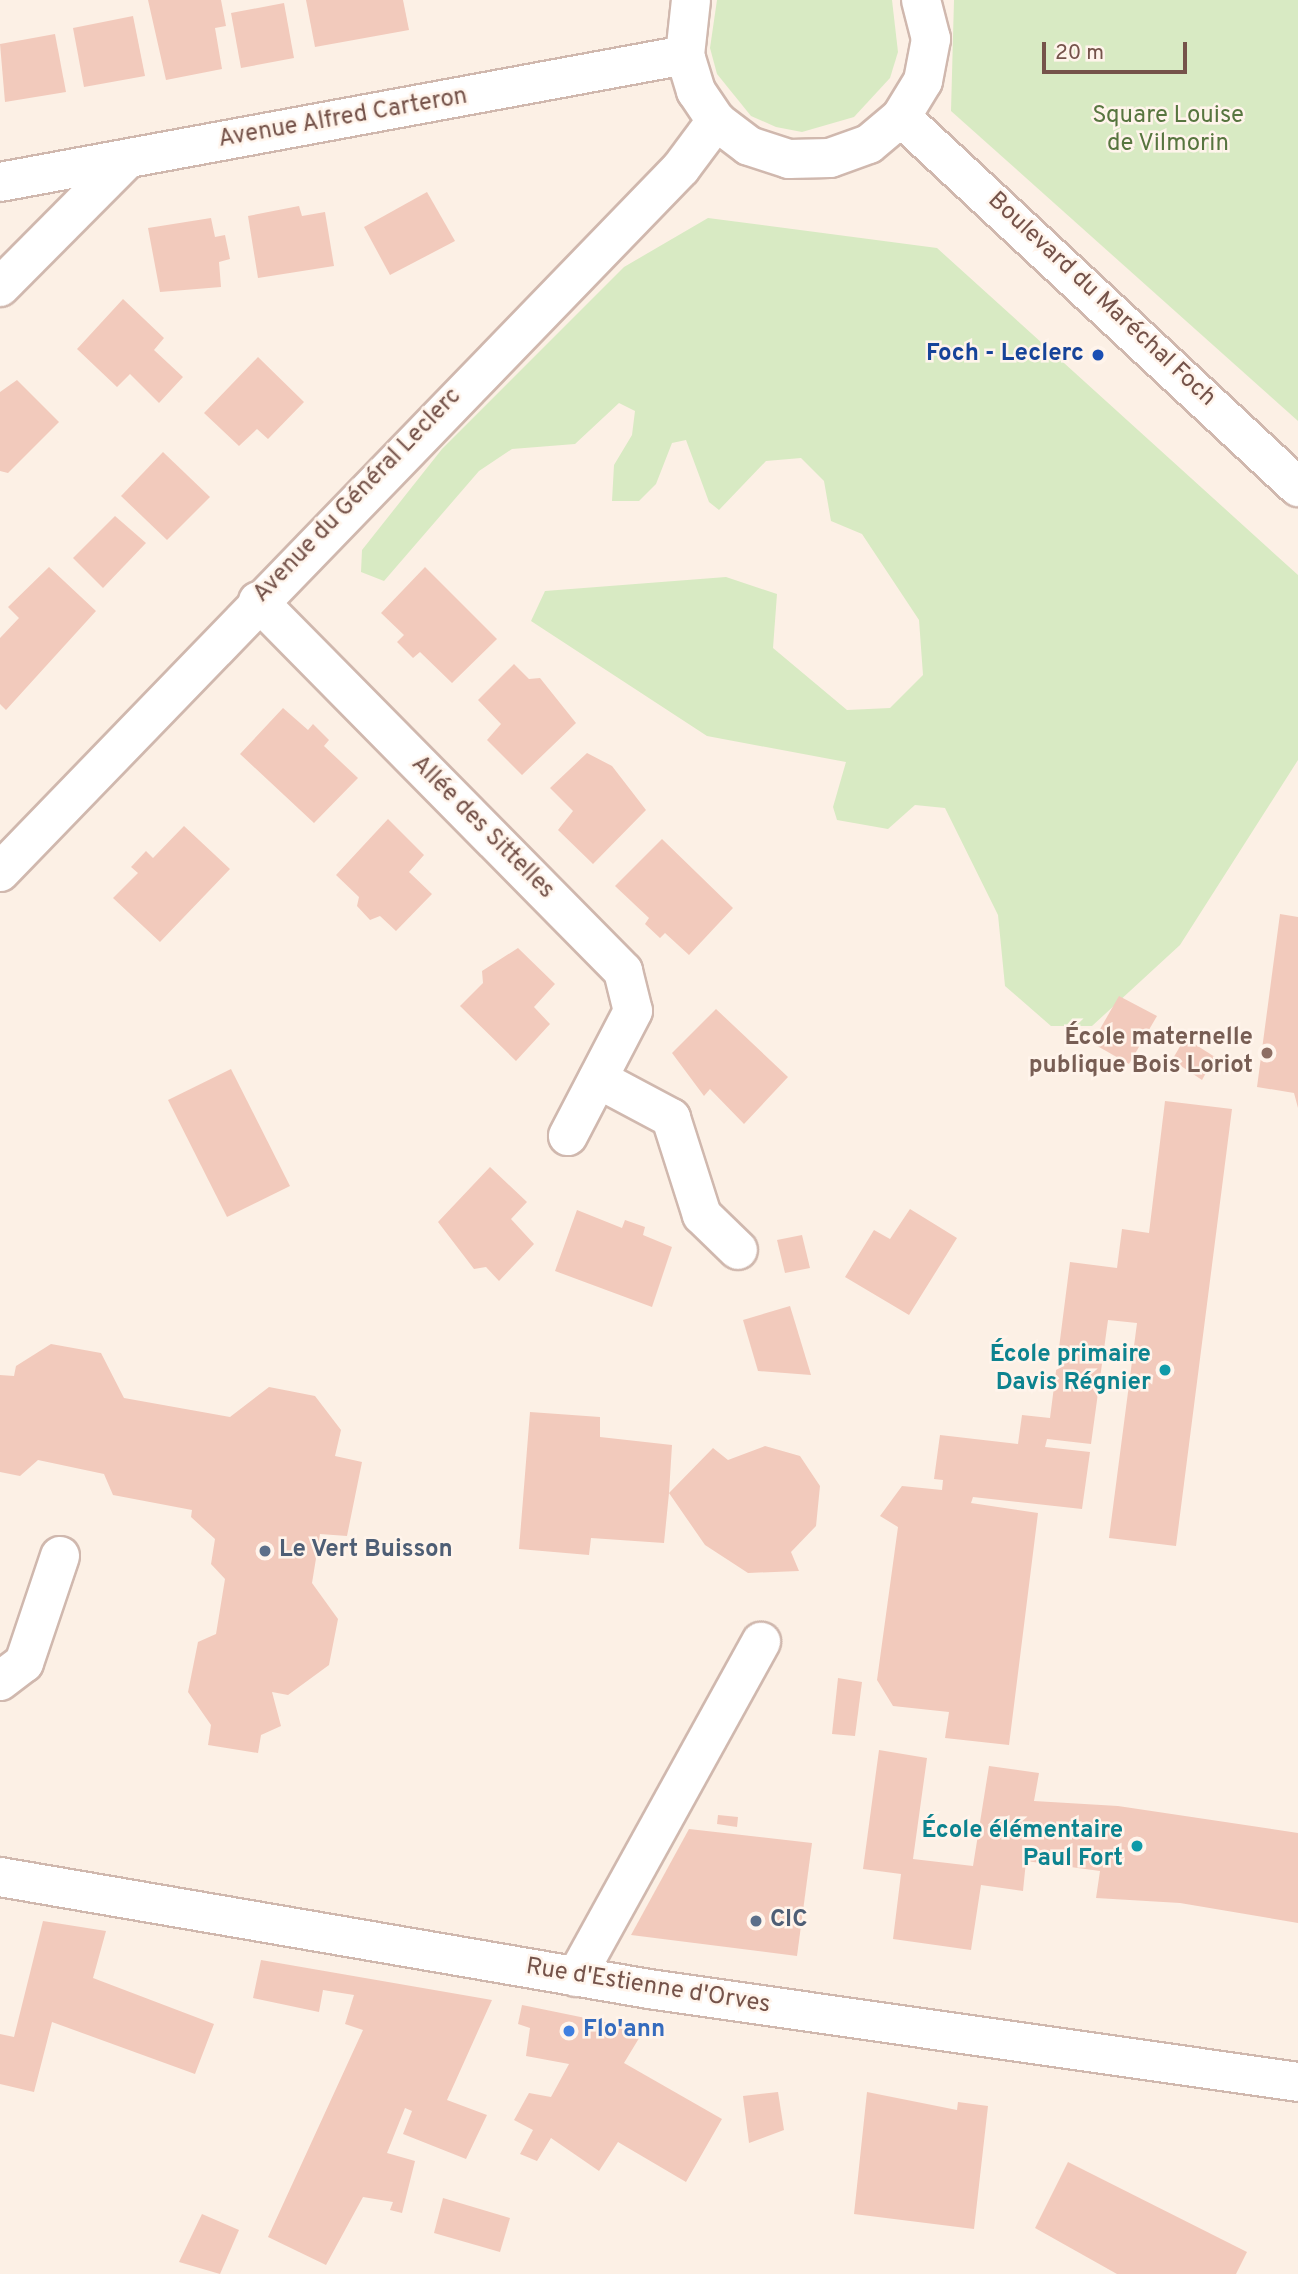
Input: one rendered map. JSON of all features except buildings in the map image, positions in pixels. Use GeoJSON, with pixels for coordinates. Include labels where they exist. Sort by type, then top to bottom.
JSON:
{"type":"FeatureCollection","features":[{"type":"Feature","properties":{"kind":"street"},"geometry":{"type":"LineString","coordinates":[[691,0],[685,55],[696,91],[716,121],[749,146],[789,159],[830,159],[869,144],[901,117],[923,81],[931,39],[921,0]]}},
{"type":"Feature","properties":{"kind":"street","name":"Avenue Alfred Carteron"},"geometry":{"type":"LineString","coordinates":[[0,183],[685,55]]}},
{"type":"Feature","properties":{"kind":"street","name":"Boulevard du Maréchal Foch"},"geometry":{"type":"LineString","coordinates":[[901,117],[1298,487]]}},
{"type":"Feature","properties":{"kind":"street","name":"Avenue du Général Leclerc"},"geometry":{"type":"LineString","coordinates":[[0,872],[258,601],[681,168],[716,121]]}},
{"type":"Feature","properties":{"kind":"street"},"geometry":{"type":"LineString","coordinates":[[0,287],[127,159]]}},
{"type":"Feature","properties":{"kind":"street","name":"Allée des Sittelles"},"geometry":{"type":"LineString","coordinates":[[258,601],[623,971],[633,1011],[568,1136]]}},
{"type":"Feature","properties":{"kind":"street"},"geometry":{"type":"LineString","coordinates":[[598,1079],[671,1118],[702,1215],[738,1250]]}},
{"type":"Feature","properties":{"kind":"street"},"geometry":{"type":"LineString","coordinates":[[0,1681],[24,1663],[60,1556]]}},
{"type":"Feature","properties":{"kind":"street"},"geometry":{"type":"LineString","coordinates":[[576,1977],[761,1642]]}},
{"type":"Feature","properties":{"kind":"street","name":"Rue d'Estienne d'Orves"},"geometry":{"type":"LineString","coordinates":[[0,1877],[576,1977],[1298,2082]]}},
{"type":"Feature","properties":{"kind":"green space"},"geometry":{"type":"Polygon","coordinates":[[[717,0],[892,0],[898,52],[890,78],[854,117],[802,132],[776,127],[751,116],[717,74],[710,48],[717,0]]]}},
{"type":"Feature","properties":{"kind":"green space","name":"Square Louise de Vilmorin"},"geometry":{"type":"Polygon","coordinates":[[[954,0],[1298,0],[1298,421],[951,111],[954,0]]]}},
{"type":"Feature","properties":{"kind":"green space"},"geometry":{"type":"Polygon","coordinates":[[[708,218],[937,248],[1298,575],[1298,760],[1180,945],[1092,1026],[1051,1026],[1005,986],[998,915],[945,808],[915,805],[888,829],[837,820],[833,807],[846,762],[707,736],[531,621],[545,591],[726,577],[777,594],[773,648],[847,710],[890,708],[923,675],[919,620],[862,534],[831,521],[824,481],[801,458],[766,461],[719,510],[709,502],[686,440],[672,443],[656,484],[639,501],[612,501],[614,465],[632,435],[635,411],[619,403],[575,444],[512,449],[479,471],[384,581],[361,572],[362,550],[442,449],[624,267],[708,218]]]}},
{"type":"Feature","properties":{"kind":"place","name":"Foch - Leclerc"},"geometry":{"type":"Point","coordinates":[1098,355]}},
{"type":"Feature","properties":{"kind":"place","name":"École maternelle publique Bois Loriot"},"geometry":{"type":"Point","coordinates":[1267,1053]}},
{"type":"Feature","properties":{"kind":"place","name":"École primaire Davis Régnier"},"geometry":{"type":"Point","coordinates":[1165,1370]}},
{"type":"Feature","properties":{"kind":"place","name":"Le Vert Buisson"},"geometry":{"type":"Point","coordinates":[265,1551]}},
{"type":"Feature","properties":{"kind":"place","name":"École élémentaire Paul Fort"},"geometry":{"type":"Point","coordinates":[1137,1846]}},
{"type":"Feature","properties":{"kind":"place","name":"CIC"},"geometry":{"type":"Point","coordinates":[756,1921]}},
{"type":"Feature","properties":{"kind":"place","name":"Flo'ann"},"geometry":{"type":"Point","coordinates":[569,2031]}}]}
